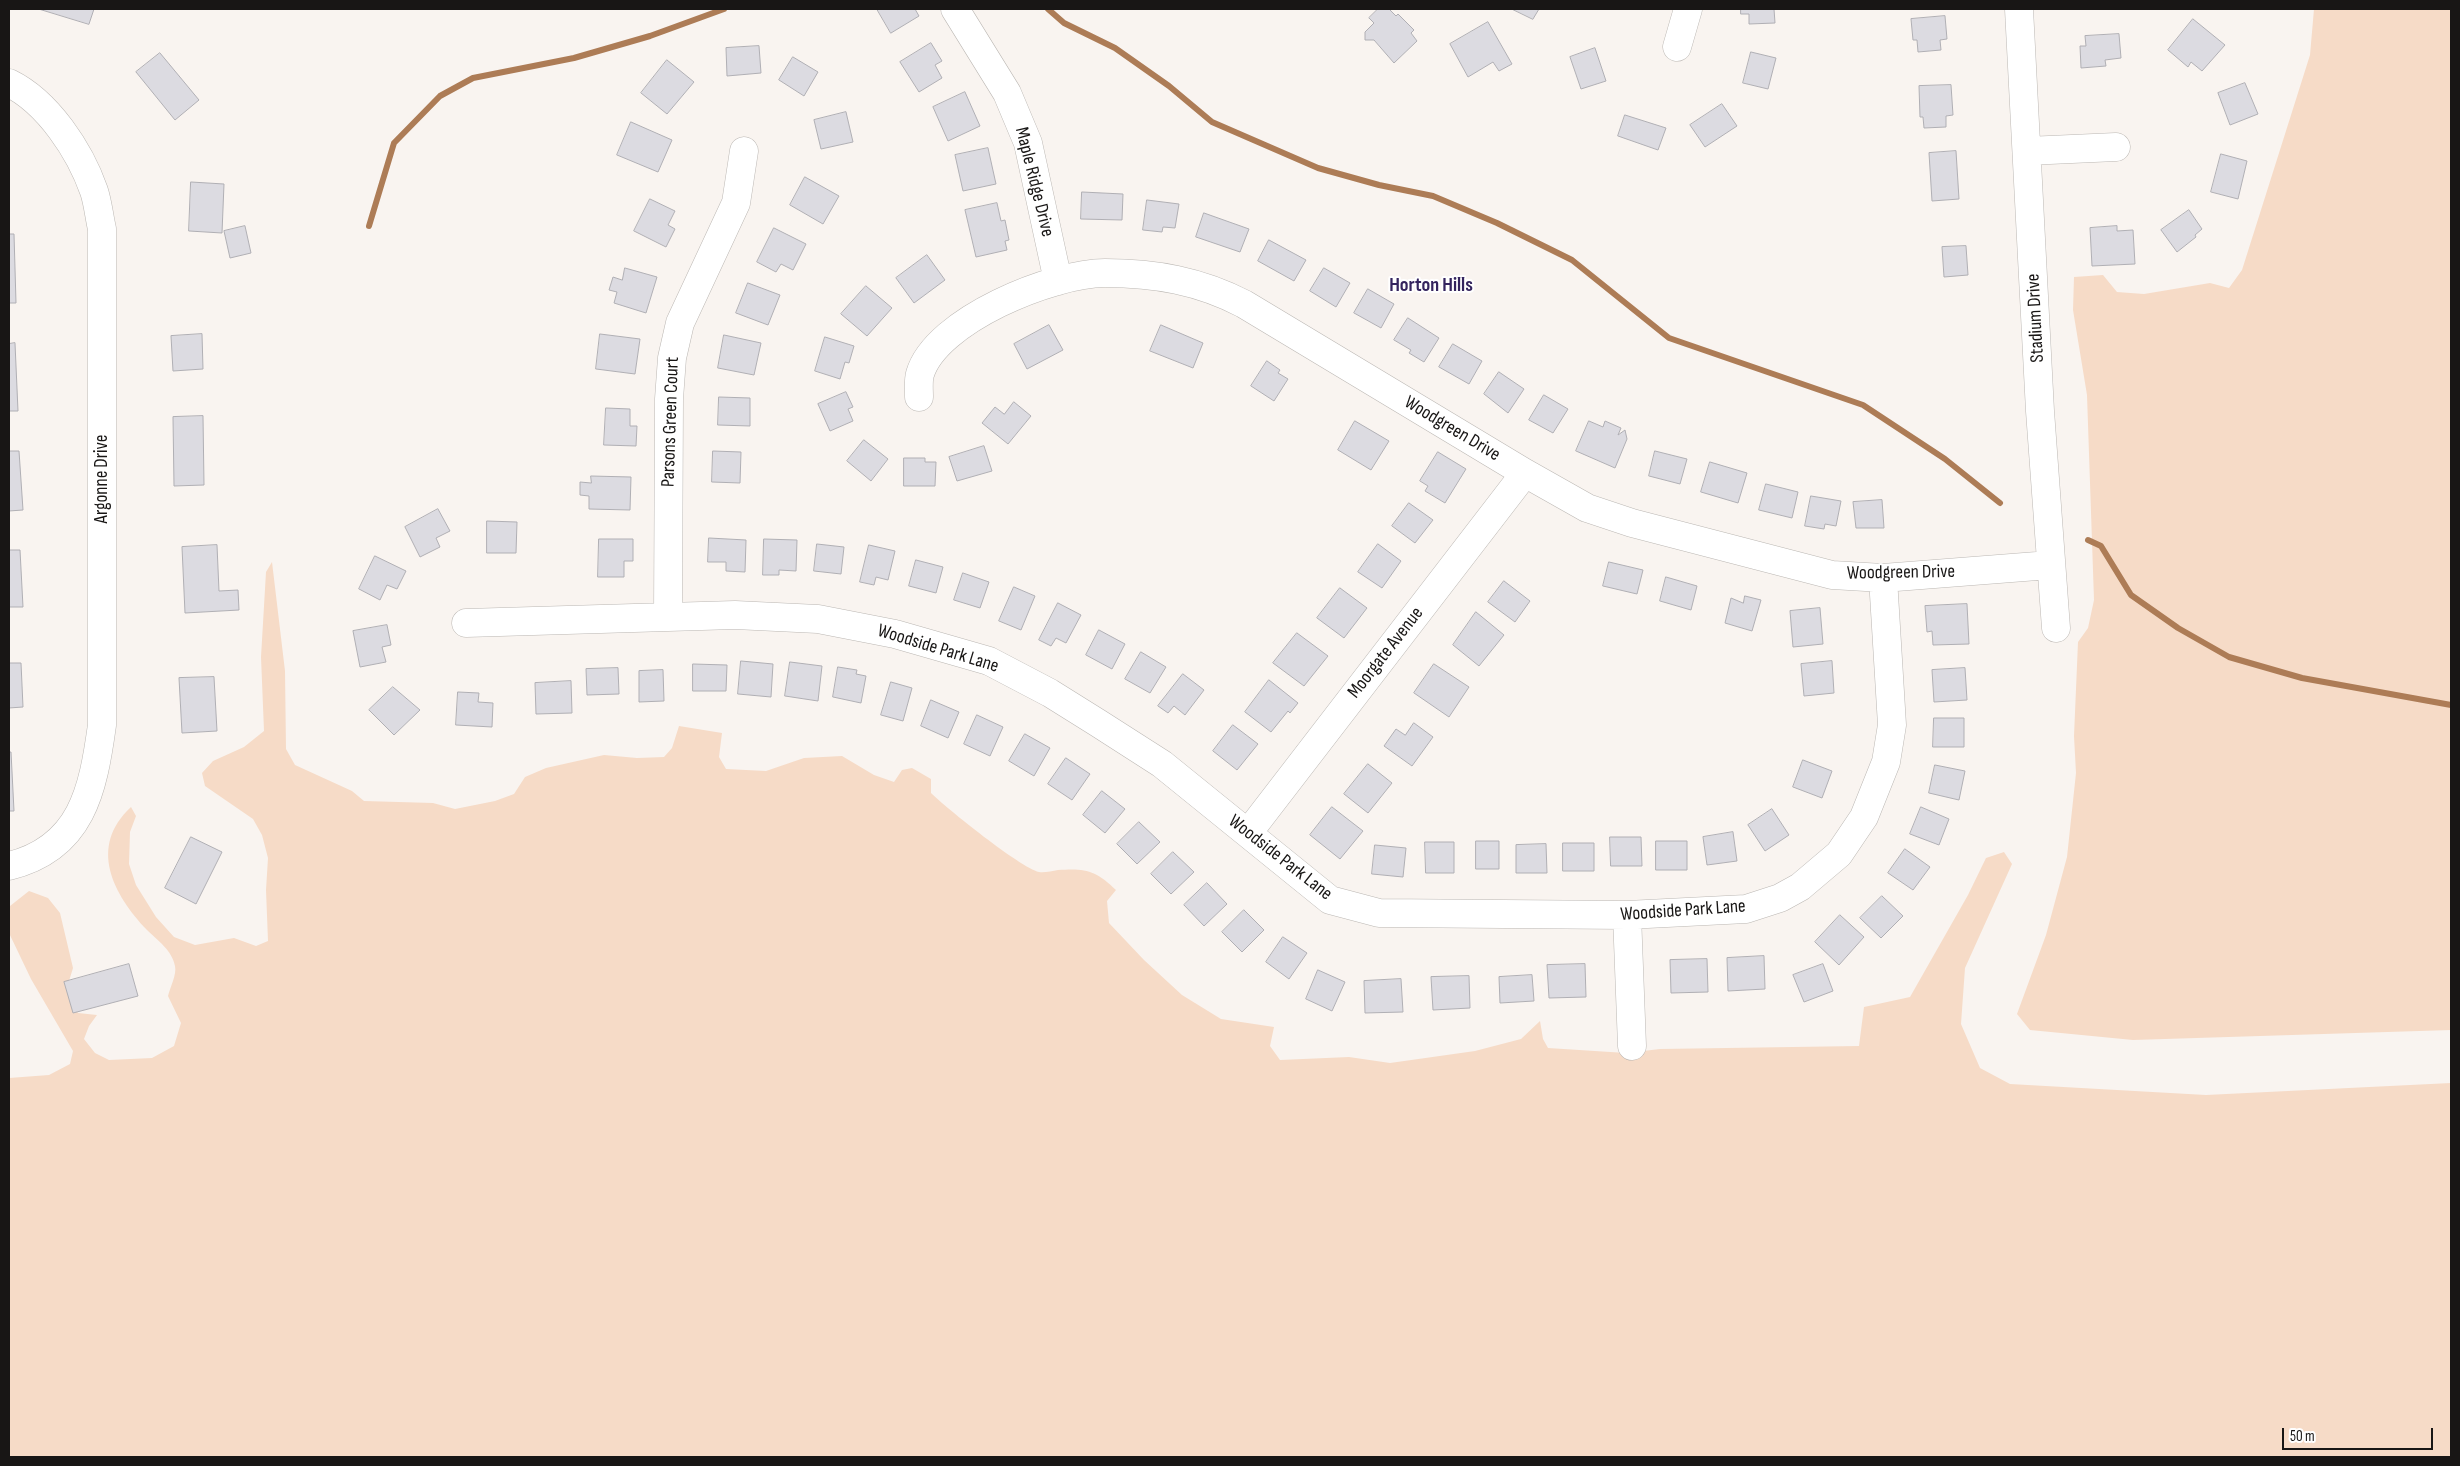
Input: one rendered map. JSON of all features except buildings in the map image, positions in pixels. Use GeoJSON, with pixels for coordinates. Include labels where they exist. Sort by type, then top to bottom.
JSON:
{"type":"FeatureCollection","features":[{"type":"Feature","properties":{"kind":"street","name":"Maple Ridge Drive"},"geometry":{"type":"LineString","coordinates":[[955,9],[1006,93],[1028,143],[1058,281]]}},
{"type":"Feature","properties":{"kind":"street"},"geometry":{"type":"LineString","coordinates":[[1677,47],[1688,9]]}},
{"type":"Feature","properties":{"kind":"street","name":"Stadium Drive"},"geometry":{"type":"LineString","coordinates":[[2019,9],[2050,565],[2056,628]]}},
{"type":"Feature","properties":{"kind":"street","name":"Argonne Drive"},"geometry":{"type":"LineString","coordinates":[[9,83],[39,104],[57,124],[86,172],[94,192],[102,229],[102,725],[92,783],[84,807],[76,822],[52,846],[27,862],[9,866]]}},
{"type":"Feature","properties":{"kind":"street"},"geometry":{"type":"LineString","coordinates":[[2027,151],[2116,147]]}},
{"type":"Feature","properties":{"kind":"street","name":"Parsons Green Court"},"geometry":{"type":"LineString","coordinates":[[668,617],[669,399],[672,358],[680,323],[736,203],[744,151]]}},
{"type":"Feature","properties":{"kind":"street","name":"Woodgreen Drive"},"geometry":{"type":"LineString","coordinates":[[918,397],[920,374],[930,357],[947,337],[966,321],[1018,293],[1058,281],[1103,273],[1166,276],[1220,292],[1587,508],[1632,523],[1832,575],[1883,578],[2050,565]]}},
{"type":"Feature","properties":{"kind":"street","name":"Moorgate Avenue"},"geometry":{"type":"LineString","coordinates":[[1248,833],[1525,473]]}},
{"type":"Feature","properties":{"kind":"street","name":"Woodside Park Lane"},"geometry":{"type":"LineString","coordinates":[[466,624],[735,615],[818,620],[896,634],[989,661],[1050,693],[1162,764],[1330,900],[1379,913],[1627,915],[1746,909],[1780,898],[1800,887],[1839,854],[1864,817],[1886,762],[1892,725],[1883,578]]}},
{"type":"Feature","properties":{"kind":"street"},"geometry":{"type":"LineString","coordinates":[[1627,915],[1632,1046]]}},
{"type":"Feature","properties":{"kind":"shaded area"},"geometry":{"type":"Polygon","coordinates":[[[2314,9],[2451,9],[2451,1030],[2133,1040],[2030,1030],[2017,1014],[2046,935],[2067,857],[2076,773],[2074,736],[2078,642],[2088,628],[2094,600],[2087,395],[2073,310],[2074,277],[2103,275],[2117,292],[2144,294],[2210,283],[2229,288],[2242,270],[2310,55],[2314,9]]]}},
{"type":"Feature","properties":{"kind":"shaded area"},"geometry":{"type":"Polygon","coordinates":[[[272,562],[285,671],[286,749],[295,765],[352,791],[364,801],[433,803],[455,809],[495,801],[514,794],[525,777],[546,768],[604,755],[637,758],[664,757],[672,748],[679,726],[722,733],[719,757],[726,769],[766,771],[804,758],[842,756],[874,775],[894,782],[902,770],[912,768],[931,779],[931,793],[939,801],[984,837],[1030,868],[1039,872],[1067,869],[1083,870],[1096,874],[1109,883],[1116,890],[1107,901],[1109,923],[1144,960],[1182,995],[1221,1019],[1274,1027],[1270,1046],[1280,1060],[1349,1057],[1390,1063],[1475,1051],[1521,1039],[1540,1021],[1543,1039],[1548,1048],[1626,1053],[1660,1049],[1859,1046],[1864,1007],[1910,997],[1968,895],[1986,858],[2004,852],[2012,864],[1965,968],[1961,1024],[1980,1068],[2010,1084],[2206,1095],[2451,1083],[2451,1457],[9,1457],[9,1078],[49,1075],[70,1064],[73,1051],[31,979],[9,933],[10,906],[29,891],[48,898],[60,913],[73,968],[69,981],[70,1001],[78,1013],[97,1015],[89,1026],[84,1039],[95,1053],[109,1060],[152,1058],[174,1046],[181,1023],[168,996],[175,973],[175,966],[171,955],[147,930],[124,901],[110,870],[108,854],[111,838],[118,822],[131,807],[136,816],[130,832],[129,864],[136,885],[156,917],[174,937],[195,945],[234,938],[256,946],[268,941],[266,890],[268,858],[262,835],[253,819],[205,786],[202,773],[213,761],[244,747],[264,731],[261,657],[266,572],[272,562]]]}},
{"type":"Feature","properties":{"kind":"waterway"},"geometry":{"type":"LineString","coordinates":[[369,226],[394,143],[440,96],[473,78],[574,58],[650,36],[724,9]]}},
{"type":"Feature","properties":{"kind":"waterway"},"geometry":{"type":"LineString","coordinates":[[1048,9],[1064,23],[1115,48],[1169,86],[1212,122],[1318,168],[1379,185],[1433,196],[1497,223],[1572,260],[1669,338],[1863,405],[1945,459],[2000,503]]}},
{"type":"Feature","properties":{"kind":"waterway"},"geometry":{"type":"LineString","coordinates":[[2088,540],[2101,546],[2131,595],[2178,628],[2229,657],[2302,678],[2451,705]]}},
{"type":"Feature","properties":{"kind":"district","name":"Horton Hills"},"geometry":{"type":"Point","coordinates":[1431,286]}}]}
